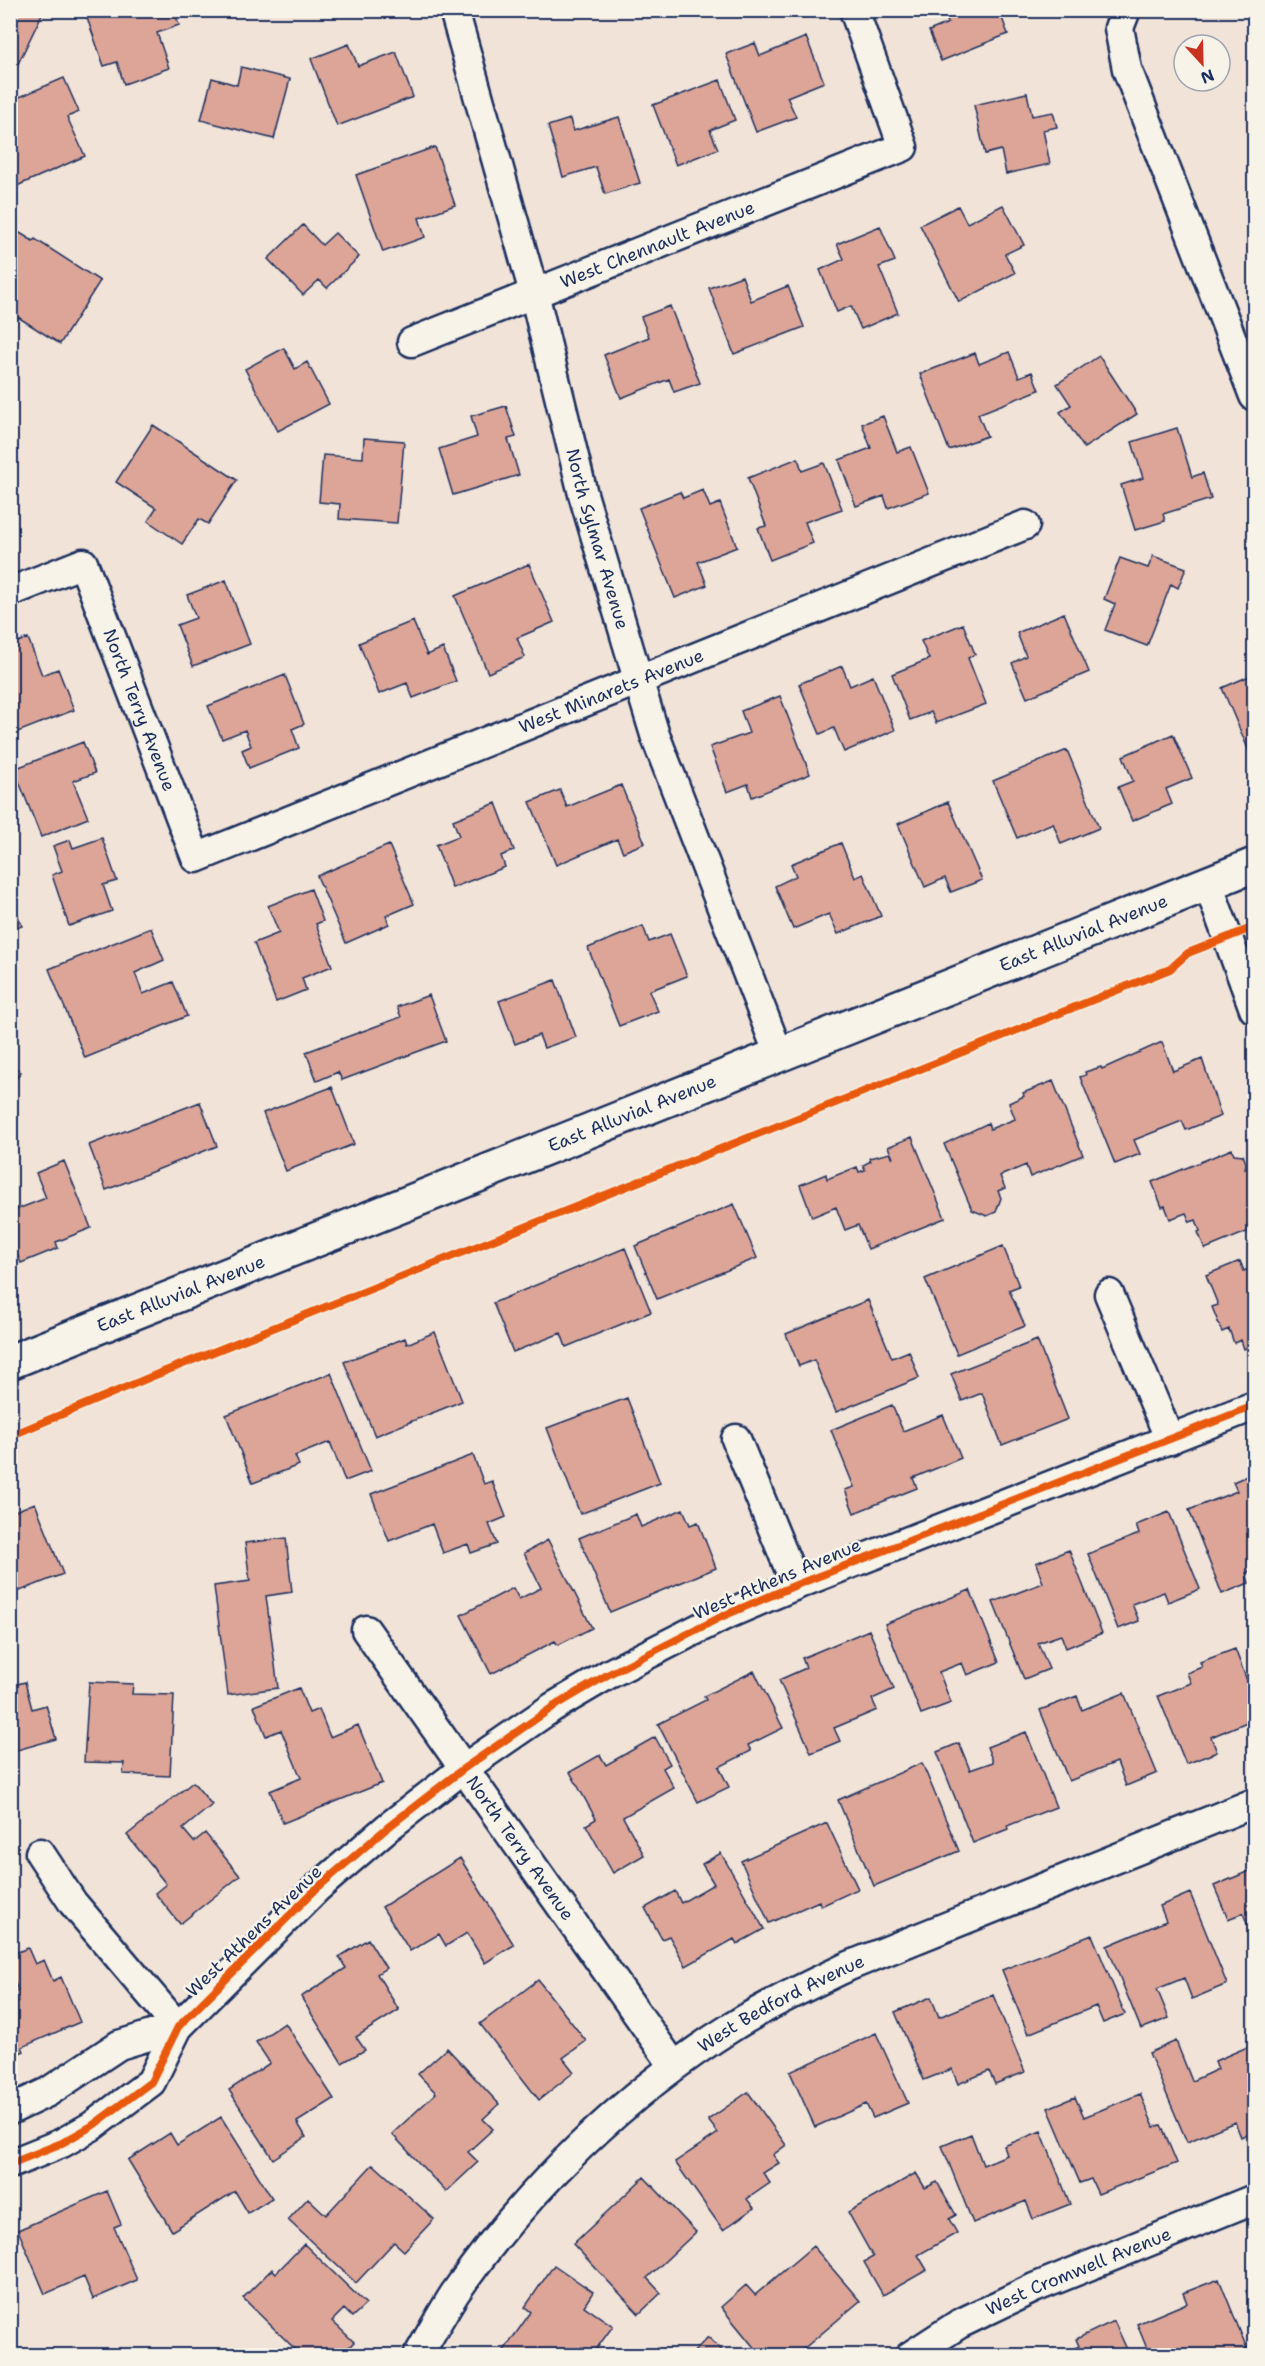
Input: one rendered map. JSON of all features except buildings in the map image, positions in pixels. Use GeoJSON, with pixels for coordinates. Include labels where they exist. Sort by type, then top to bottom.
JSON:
{"type":"FeatureCollection","features":[{"type":"Feature","properties":{"kind":"street","name":"North Sylmar Avenue"},"geometry":{"type":"LineString","coordinates":[[454,10],[534,294],[583,494],[638,679],[656,735],[779,1054]]}},
{"type":"Feature","properties":{"kind":"street","name":"West Chennault Avenue"},"geometry":{"type":"LineString","coordinates":[[412,342],[903,147],[854,10]]}},
{"type":"Feature","properties":{"kind":"street"},"geometry":{"type":"LineString","coordinates":[[1126,10],[1119,28],[1127,69],[1254,396]]}},
{"type":"Feature","properties":{"kind":"street","name":"West Minarets Avenue"},"geometry":{"type":"LineString","coordinates":[[196,858],[1025,525]]}},
{"type":"Feature","properties":{"kind":"street","name":"North Terry Avenue"},"geometry":{"type":"LineString","coordinates":[[10,592],[83,563],[196,858]]}},
{"type":"Feature","properties":{"kind":"street","name":"East Alluvial Avenue"},"geometry":{"type":"LineString","coordinates":[[10,1362],[1254,865]]}},
{"type":"Feature","properties":{"kind":"street"},"geometry":{"type":"LineString","coordinates":[[1208,884],[1254,1010]]}},
{"type":"Feature","properties":{"kind":"street"},"geometry":{"type":"LineString","coordinates":[[1109,1294],[1170,1440]]}},
{"type":"Feature","properties":{"kind":"street","name":"West Athens Avenue"},"geometry":{"type":"LineString","coordinates":[[10,2164],[62,2143],[92,2126],[151,2082],[178,2027],[316,1889],[387,1828],[464,1769],[553,1707],[609,1674],[723,1616],[796,1585],[1254,1406]]}},
{"type":"Feature","properties":{"kind":"street"},"geometry":{"type":"LineString","coordinates":[[736,1439],[796,1585]]}},
{"type":"Feature","properties":{"kind":"street","name":"North Terry Avenue"},"geometry":{"type":"LineString","coordinates":[[366,1630],[674,2066]]}},
{"type":"Feature","properties":{"kind":"street","name":"West Bedford Avenue"},"geometry":{"type":"LineString","coordinates":[[418,2355],[455,2294],[501,2233],[552,2176],[603,2126],[674,2066],[733,2026],[849,1966],[1254,1803]]}},
{"type":"Feature","properties":{"kind":"street"},"geometry":{"type":"LineString","coordinates":[[40,1853],[73,1903],[178,2027]]}},
{"type":"Feature","properties":{"kind":"street","name":"West Athens Avenue"},"geometry":{"type":"LineString","coordinates":[[10,2110],[48,2092],[119,2045],[178,2027]]}},
{"type":"Feature","properties":{"kind":"street","name":"West Cromwell Avenue"},"geometry":{"type":"LineString","coordinates":[[910,2355],[959,2324],[1034,2288],[1254,2199]]}},
{"type":"Feature","properties":{"kind":"cycle path"},"geometry":{"type":"LineString","coordinates":[[10,1436],[153,1376],[1170,969],[1188,953],[1254,927]]}},
{"type":"Feature","properties":{"kind":"cycle path"},"geometry":{"type":"LineString","coordinates":[[10,2164],[62,2143],[92,2126],[151,2082],[178,2027],[316,1889],[387,1828],[463,1769],[553,1707],[609,1674],[723,1616],[796,1585],[1254,1406]]}}]}
